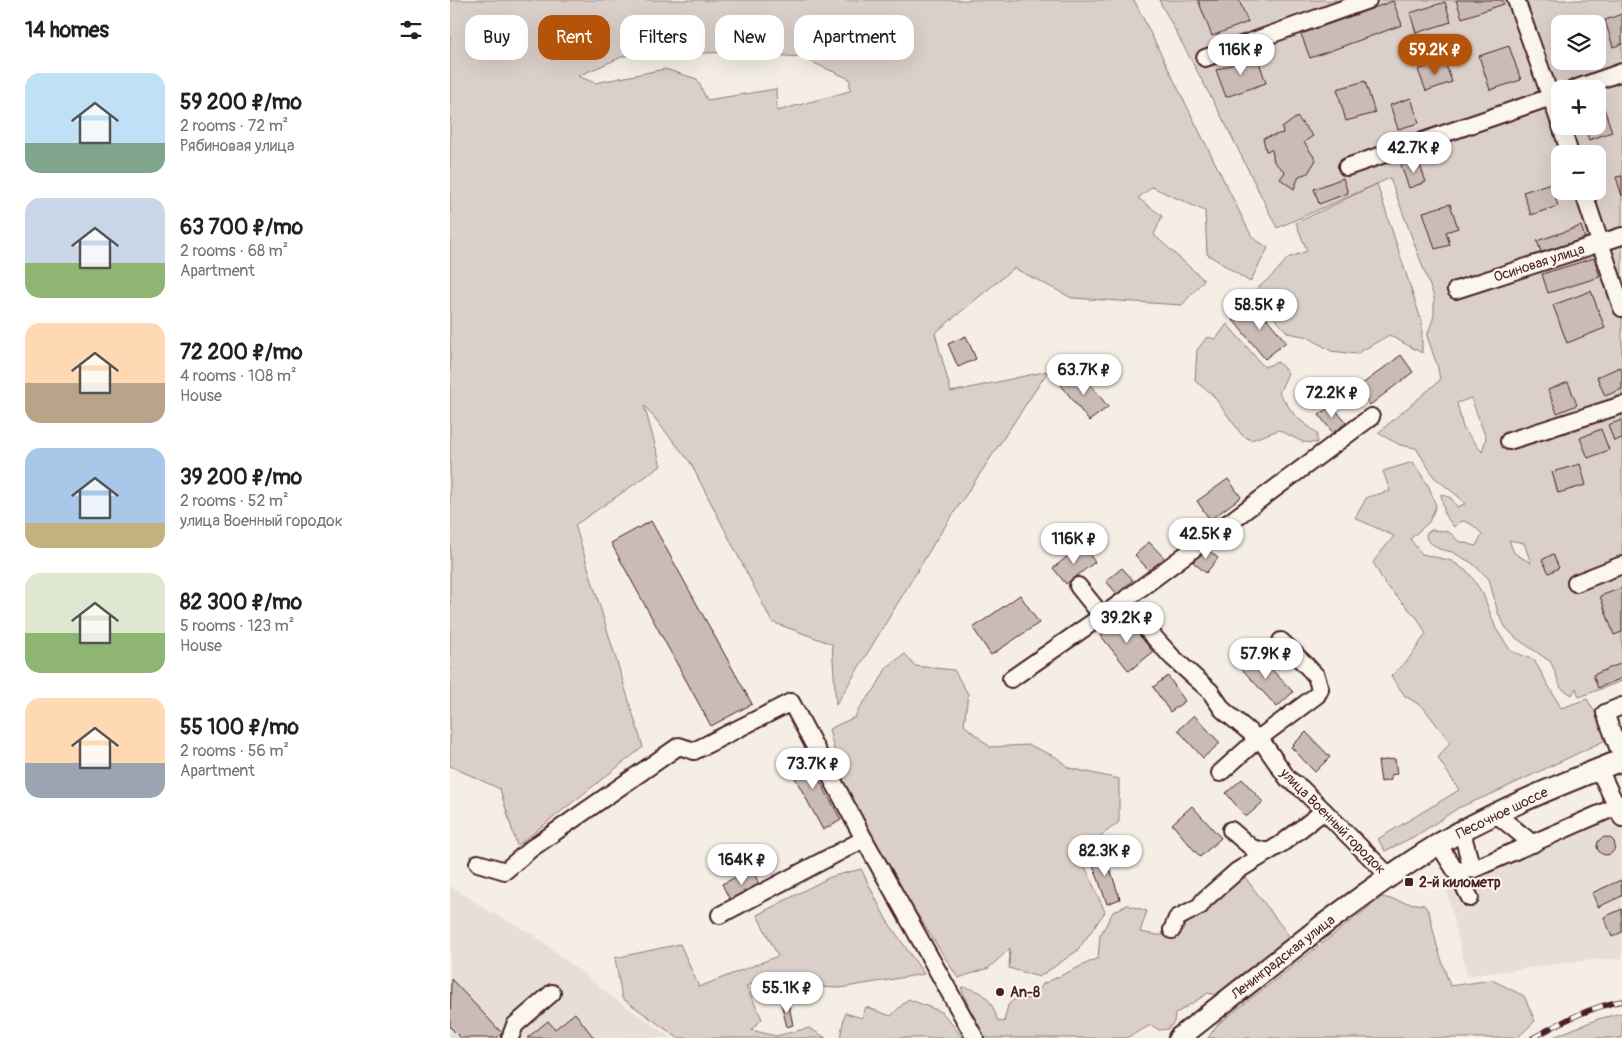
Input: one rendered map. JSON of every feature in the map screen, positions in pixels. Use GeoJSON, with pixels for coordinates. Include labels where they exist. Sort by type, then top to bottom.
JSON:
{"type":"FeatureCollection","features":[{"type":"Feature","properties":{"kind":"main road","name":"Песочное шоссе"},"geometry":{"type":"LineString","coordinates":[[1388,876],[1496,814],[1554,787],[1622,759]]}},
{"type":"Feature","properties":{"kind":"main road","name":"Ленинградская улица"},"geometry":{"type":"LineString","coordinates":[[1179,1038],[1388,876]]}},
{"type":"Feature","properties":{"kind":"street"},"geometry":{"type":"LineString","coordinates":[[1205,58],[1368,0]]}},
{"type":"Feature","properties":{"kind":"street"},"geometry":{"type":"LineString","coordinates":[[1516,0],[1551,85]]}},
{"type":"Feature","properties":{"kind":"street"},"geometry":{"type":"LineString","coordinates":[[1599,80],[1622,72]]}},
{"type":"Feature","properties":{"kind":"street"},"geometry":{"type":"LineString","coordinates":[[1347,167],[1551,96]]}},
{"type":"Feature","properties":{"kind":"street"},"geometry":{"type":"LineString","coordinates":[[1586,200],[1622,308]]}},
{"type":"Feature","properties":{"kind":"street","name":"Осиновая улица"},"geometry":{"type":"LineString","coordinates":[[1456,290],[1622,236]]}},
{"type":"Feature","properties":{"kind":"street"},"geometry":{"type":"LineString","coordinates":[[1509,441],[1622,405]]}},
{"type":"Feature","properties":{"kind":"street"},"geometry":{"type":"LineString","coordinates":[[1011,679],[1122,602],[1371,417]]}},
{"type":"Feature","properties":{"kind":"street"},"geometry":{"type":"LineString","coordinates":[[1576,583],[1622,565]]}},
{"type":"Feature","properties":{"kind":"street"},"geometry":{"type":"LineString","coordinates":[[1078,586],[1102,616]]}},
{"type":"Feature","properties":{"kind":"street","name":"улица Военный городок"},"geometry":{"type":"LineString","coordinates":[[1122,602],[1172,657],[1210,691],[1223,710],[1267,748],[1288,779],[1301,788],[1388,876]]}},
{"type":"Feature","properties":{"kind":"street"},"geometry":{"type":"LineString","coordinates":[[1220,773],[1258,739],[1317,695],[1320,689],[1316,676],[1281,641]]}},
{"type":"Feature","properties":{"kind":"street"},"geometry":{"type":"LineString","coordinates":[[478,863],[505,871],[532,848],[680,746],[694,752],[790,702],[864,840],[975,1038]]}},
{"type":"Feature","properties":{"kind":"street"},"geometry":{"type":"LineString","coordinates":[[1622,706],[1605,713],[1622,759]]}},
{"type":"Feature","properties":{"kind":"street"},"geometry":{"type":"LineString","coordinates":[[1464,870],[1620,810],[1599,769]]}},
{"type":"Feature","properties":{"kind":"street"},"geometry":{"type":"LineString","coordinates":[[1172,930],[1177,918],[1200,906],[1204,900],[1237,871],[1296,833],[1324,811]]}},
{"type":"Feature","properties":{"kind":"street"},"geometry":{"type":"LineString","coordinates":[[1496,814],[1533,844]]}},
{"type":"Feature","properties":{"kind":"street"},"geometry":{"type":"LineString","coordinates":[[1231,830],[1252,848],[1268,852]]}},
{"type":"Feature","properties":{"kind":"street"},"geometry":{"type":"LineString","coordinates":[[1462,832],[1464,870],[1470,898]]}},
{"type":"Feature","properties":{"kind":"street"},"geometry":{"type":"LineString","coordinates":[[720,915],[864,840]]}},
{"type":"Feature","properties":{"kind":"street"},"geometry":{"type":"LineString","coordinates":[[1439,845],[1464,870]]}},
{"type":"Feature","properties":{"kind":"street"},"geometry":{"type":"LineString","coordinates":[[510,1038],[515,1025],[552,993]]}},
{"type":"Feature","properties":{"kind":"shaded area"},"geometry":{"type":"Polygon","coordinates":[[[450,0],[1134,0],[1252,237],[1268,248],[1250,282],[1207,254],[1205,211],[1152,187],[1138,198],[1162,216],[1154,235],[1204,280],[1182,305],[1072,298],[1014,268],[935,333],[951,392],[1048,371],[936,540],[836,705],[832,644],[772,622],[690,462],[644,405],[661,466],[575,525],[643,747],[517,846],[500,789],[450,766],[450,0]],[[620,15],[620,58],[578,76],[595,83],[665,69],[697,79],[707,100],[776,89],[777,111],[850,91],[850,79],[807,60],[914,60],[914,15],[794,15],[794,57],[784,56],[784,15],[715,15],[715,53],[705,53],[705,15],[620,15]]]}},
{"type":"Feature","properties":{"kind":"shaded area"},"geometry":{"type":"Polygon","coordinates":[[[1159,0],[1622,0],[1622,681],[1579,697],[1576,688],[1572,695],[1561,688],[1551,662],[1516,638],[1506,628],[1498,613],[1489,579],[1472,563],[1452,552],[1439,549],[1427,540],[1426,534],[1431,530],[1446,531],[1458,541],[1476,546],[1482,534],[1473,526],[1462,521],[1454,527],[1445,515],[1441,494],[1451,498],[1457,507],[1465,504],[1434,477],[1416,448],[1400,445],[1378,433],[1440,380],[1427,336],[1434,316],[1434,297],[1390,178],[1277,228],[1227,127],[1159,0]],[[1471,398],[1457,403],[1463,428],[1482,452],[1486,438],[1471,398]],[[1509,540],[1514,553],[1531,563],[1524,543],[1509,540]]]}},
{"type":"Feature","properties":{"kind":"shaded area"},"geometry":{"type":"Polygon","coordinates":[[[1377,184],[1422,323],[1422,353],[1389,335],[1356,354],[1331,351],[1308,337],[1288,333],[1254,296],[1257,289],[1288,258],[1307,251],[1296,223],[1377,184]]]}},
{"type":"Feature","properties":{"kind":"shaded area"},"geometry":{"type":"Polygon","coordinates":[[[1227,324],[1264,367],[1278,362],[1288,373],[1279,393],[1295,416],[1317,433],[1317,443],[1303,442],[1279,430],[1251,440],[1242,435],[1212,394],[1195,381],[1197,350],[1207,337],[1216,339],[1227,324]]]}},
{"type":"Feature","properties":{"kind":"shaded area"},"geometry":{"type":"Polygon","coordinates":[[[1413,462],[1429,487],[1436,506],[1429,522],[1410,539],[1422,554],[1452,561],[1469,573],[1483,594],[1496,629],[1511,651],[1534,660],[1561,708],[1587,699],[1610,738],[1458,808],[1419,834],[1385,851],[1378,839],[1459,790],[1438,758],[1450,742],[1423,707],[1405,696],[1391,676],[1408,660],[1426,634],[1418,619],[1385,584],[1373,562],[1394,536],[1355,518],[1367,497],[1390,491],[1383,471],[1413,462]]]}},
{"type":"Feature","properties":{"kind":"shaded area"},"geometry":{"type":"Polygon","coordinates":[[[905,654],[915,666],[954,670],[968,694],[964,725],[990,747],[1029,745],[1056,757],[1069,768],[1119,779],[1119,822],[1098,838],[1083,862],[1105,912],[1077,951],[1039,977],[1009,968],[1010,948],[989,968],[958,978],[866,834],[841,777],[829,729],[855,717],[860,707],[875,689],[887,667],[905,654]]]}},
{"type":"Feature","properties":{"kind":"shaded area"},"geometry":{"type":"Polygon","coordinates":[[[1622,815],[1622,959],[1590,960],[1467,976],[1447,891],[1511,861],[1622,815]]]}},
{"type":"Feature","properties":{"kind":"shaded area"},"geometry":{"type":"Polygon","coordinates":[[[861,869],[886,919],[924,974],[840,988],[798,986],[782,973],[746,986],[762,1019],[751,1030],[776,1036],[809,1028],[826,1038],[678,1038],[622,998],[615,958],[680,944],[699,987],[778,956],[757,915],[830,877],[861,869]]]}},
{"type":"Feature","properties":{"kind":"shaded area"},"geometry":{"type":"Polygon","coordinates":[[[1244,876],[1292,940],[1221,996],[1208,993],[1175,1014],[1174,1022],[1168,1029],[1159,1030],[1151,1025],[1126,1038],[985,1038],[972,1015],[961,987],[982,993],[989,1001],[998,1021],[1004,1022],[1008,1005],[1016,998],[1033,999],[1043,984],[1098,958],[1100,936],[1113,912],[1127,905],[1147,911],[1140,932],[1157,935],[1176,935],[1210,901],[1244,876]]]}},
{"type":"Feature","properties":{"kind":"shaded area"},"geometry":{"type":"Polygon","coordinates":[[[450,886],[489,911],[531,933],[619,1002],[672,1038],[450,1038],[450,886]]]}},
{"type":"Feature","properties":{"kind":"shaded area"},"geometry":{"type":"Polygon","coordinates":[[[1382,897],[1424,905],[1429,912],[1437,946],[1450,986],[1492,980],[1524,996],[1535,1021],[1517,1038],[1208,1038],[1217,1025],[1382,897]]]}},
{"type":"Feature","properties":{"kind":"shaded area"},"geometry":{"type":"Polygon","coordinates":[[[908,999],[942,1012],[963,1038],[840,1038],[845,1013],[862,1018],[866,1007],[891,1016],[908,999]]]}},
{"type":"Feature","properties":{"kind":"shaded area"},"geometry":{"type":"Polygon","coordinates":[[[1622,1013],[1622,1038],[1551,1038],[1598,1019],[1622,1013]]]}},
{"type":"Feature","properties":{"kind":"building"},"geometry":{"type":"Polygon","coordinates":[[[1198,0],[1239,0],[1248,22],[1212,36],[1198,0]]]}},
{"type":"Feature","properties":{"kind":"building"},"geometry":{"type":"Polygon","coordinates":[[[1456,0],[1502,0],[1504,4],[1462,18],[1456,0]]]}},
{"type":"Feature","properties":{"kind":"building"},"geometry":{"type":"Polygon","coordinates":[[[1393,1],[1402,25],[1310,58],[1301,34],[1393,1]]]}},
{"type":"Feature","properties":{"kind":"building"},"geometry":{"type":"Polygon","coordinates":[[[1445,2],[1451,22],[1416,33],[1410,13],[1445,2]]]}},
{"type":"Feature","properties":{"kind":"building"},"geometry":{"type":"Polygon","coordinates":[[[1622,14],[1622,44],[1613,47],[1606,20],[1622,14]]]}},
{"type":"Feature","properties":{"kind":"building"},"geometry":{"type":"Polygon","coordinates":[[[1509,46],[1521,80],[1490,90],[1479,56],[1509,46]]]}},
{"type":"Feature","properties":{"kind":"building"},"geometry":{"type":"Polygon","coordinates":[[[1257,56],[1266,83],[1226,97],[1216,70],[1257,56]]]}},
{"type":"Feature","properties":{"kind":"building"},"geometry":{"type":"Polygon","coordinates":[[[1444,60],[1452,82],[1426,91],[1418,70],[1444,60]]]}},
{"type":"Feature","properties":{"kind":"building"},"geometry":{"type":"Polygon","coordinates":[[[1365,81],[1375,113],[1346,121],[1337,89],[1365,81]]]}},
{"type":"Feature","properties":{"kind":"building"},"geometry":{"type":"Polygon","coordinates":[[[1411,98],[1419,123],[1398,129],[1390,105],[1411,98]]]}},
{"type":"Feature","properties":{"kind":"building"},"geometry":{"type":"Polygon","coordinates":[[[1606,114],[1612,132],[1606,134],[1606,114]]]}},
{"type":"Feature","properties":{"kind":"building"},"geometry":{"type":"Polygon","coordinates":[[[1297,117],[1313,136],[1304,142],[1316,160],[1308,173],[1299,176],[1294,189],[1280,179],[1285,172],[1274,162],[1272,150],[1266,151],[1263,138],[1283,133],[1282,128],[1297,117]]]}},
{"type":"Feature","properties":{"kind":"building"},"geometry":{"type":"Polygon","coordinates":[[[1587,135],[1603,135],[1589,140],[1587,135]]]}},
{"type":"Feature","properties":{"kind":"building"},"geometry":{"type":"Polygon","coordinates":[[[1418,159],[1426,182],[1409,188],[1401,165],[1418,159]]]}},
{"type":"Feature","properties":{"kind":"building"},"geometry":{"type":"Polygon","coordinates":[[[1622,176],[1622,196],[1616,177],[1622,176]]]}},
{"type":"Feature","properties":{"kind":"building"},"geometry":{"type":"Polygon","coordinates":[[[1343,178],[1348,193],[1319,204],[1314,189],[1343,178]]]}},
{"type":"Feature","properties":{"kind":"building"},"geometry":{"type":"Polygon","coordinates":[[[1551,183],[1551,200],[1556,200],[1558,206],[1531,215],[1523,192],[1551,183]]]}},
{"type":"Feature","properties":{"kind":"building"},"geometry":{"type":"Polygon","coordinates":[[[1450,204],[1458,228],[1446,232],[1450,245],[1435,249],[1423,212],[1450,204]]]}},
{"type":"Feature","properties":{"kind":"building"},"geometry":{"type":"Polygon","coordinates":[[[1581,226],[1585,238],[1542,254],[1537,241],[1581,226]]]}},
{"type":"Feature","properties":{"kind":"building"},"geometry":{"type":"Polygon","coordinates":[[[1594,258],[1600,277],[1548,293],[1542,274],[1594,258]]]}},
{"type":"Feature","properties":{"kind":"building"},"geometry":{"type":"Polygon","coordinates":[[[1591,291],[1605,328],[1567,343],[1553,305],[1591,291]]]}},
{"type":"Feature","properties":{"kind":"building"},"geometry":{"type":"Polygon","coordinates":[[[1254,303],[1286,342],[1265,359],[1233,320],[1254,303]]]}},
{"type":"Feature","properties":{"kind":"building"},"geometry":{"type":"Polygon","coordinates":[[[966,336],[976,359],[958,367],[948,344],[966,336]]]}},
{"type":"Feature","properties":{"kind":"building"},"geometry":{"type":"Polygon","coordinates":[[[1401,355],[1413,372],[1370,405],[1357,388],[1401,355]]]}},
{"type":"Feature","properties":{"kind":"building"},"geometry":{"type":"Polygon","coordinates":[[[1620,367],[1622,371],[1622,389],[1605,396],[1597,377],[1620,367]]]}},
{"type":"Feature","properties":{"kind":"building"},"geometry":{"type":"Polygon","coordinates":[[[1080,370],[1108,407],[1089,421],[1061,385],[1080,370]]]}},
{"type":"Feature","properties":{"kind":"building"},"geometry":{"type":"Polygon","coordinates":[[[1568,382],[1577,405],[1557,413],[1548,390],[1568,382]]]}},
{"type":"Feature","properties":{"kind":"building"},"geometry":{"type":"Polygon","coordinates":[[[1332,405],[1346,423],[1333,433],[1319,415],[1332,405]]]}},
{"type":"Feature","properties":{"kind":"building"},"geometry":{"type":"Polygon","coordinates":[[[1622,420],[1622,438],[1614,441],[1608,425],[1622,420]]]}},
{"type":"Feature","properties":{"kind":"building"},"geometry":{"type":"Polygon","coordinates":[[[1601,429],[1609,450],[1588,458],[1580,438],[1601,429]]]}},
{"type":"Feature","properties":{"kind":"building"},"geometry":{"type":"Polygon","coordinates":[[[1580,464],[1586,485],[1558,493],[1552,472],[1580,464]]]}},
{"type":"Feature","properties":{"kind":"building"},"geometry":{"type":"Polygon","coordinates":[[[1228,479],[1241,497],[1210,520],[1197,501],[1228,479]]]}},
{"type":"Feature","properties":{"kind":"building"},"geometry":{"type":"Polygon","coordinates":[[[651,521],[752,704],[711,726],[611,543],[651,521]]]}},
{"type":"Feature","properties":{"kind":"building"},"geometry":{"type":"Polygon","coordinates":[[[1149,542],[1169,563],[1155,577],[1135,555],[1149,542]]]}},
{"type":"Feature","properties":{"kind":"building"},"geometry":{"type":"Polygon","coordinates":[[[1082,545],[1095,562],[1066,584],[1053,568],[1082,545]]]}},
{"type":"Feature","properties":{"kind":"building"},"geometry":{"type":"Polygon","coordinates":[[[1205,547],[1218,558],[1206,573],[1193,562],[1205,547]]]}},
{"type":"Feature","properties":{"kind":"building"},"geometry":{"type":"Polygon","coordinates":[[[1553,554],[1559,568],[1549,573],[1542,560],[1553,554]]]}},
{"type":"Feature","properties":{"kind":"building"},"geometry":{"type":"Polygon","coordinates":[[[1122,568],[1133,580],[1117,594],[1106,581],[1122,568]]]}},
{"type":"Feature","properties":{"kind":"building"},"geometry":{"type":"Polygon","coordinates":[[[1622,588],[1622,632],[1614,635],[1600,596],[1622,588]]]}},
{"type":"Feature","properties":{"kind":"building"},"geometry":{"type":"Polygon","coordinates":[[[1020,595],[1039,623],[991,655],[973,628],[1020,595]]]}},
{"type":"Feature","properties":{"kind":"building"},"geometry":{"type":"Polygon","coordinates":[[[1125,617],[1153,652],[1129,671],[1101,636],[1125,617]]]}},
{"type":"Feature","properties":{"kind":"building"},"geometry":{"type":"Polygon","coordinates":[[[1255,652],[1293,692],[1277,707],[1240,667],[1255,652]]]}},
{"type":"Feature","properties":{"kind":"building"},"geometry":{"type":"Polygon","coordinates":[[[1622,663],[1622,678],[1598,688],[1593,675],[1622,663]]]}},
{"type":"Feature","properties":{"kind":"building"},"geometry":{"type":"Polygon","coordinates":[[[1168,676],[1185,701],[1170,712],[1153,687],[1168,676]]]}},
{"type":"Feature","properties":{"kind":"building"},"geometry":{"type":"Polygon","coordinates":[[[1194,715],[1220,743],[1203,758],[1178,730],[1194,715]]]}},
{"type":"Feature","properties":{"kind":"building"},"geometry":{"type":"Polygon","coordinates":[[[1306,732],[1330,757],[1315,772],[1291,747],[1306,732]]]}},
{"type":"Feature","properties":{"kind":"building"},"geometry":{"type":"Polygon","coordinates":[[[803,749],[841,820],[823,830],[785,759],[803,749]]]}},
{"type":"Feature","properties":{"kind":"building"},"geometry":{"type":"Polygon","coordinates":[[[1395,759],[1397,774],[1391,775],[1391,780],[1381,782],[1378,761],[1395,759]]]}},
{"type":"Feature","properties":{"kind":"building"},"geometry":{"type":"Polygon","coordinates":[[[1242,779],[1263,802],[1246,817],[1226,793],[1242,779]]]}},
{"type":"Feature","properties":{"kind":"building"},"geometry":{"type":"Polygon","coordinates":[[[1192,806],[1221,838],[1200,857],[1172,824],[1192,806]]]}},
{"type":"Feature","properties":{"kind":"building"},"geometry":{"type":"Polygon","coordinates":[[[1606,837],[1612,840],[1615,846],[1612,852],[1606,855],[1600,852],[1597,846],[1600,840],[1606,837]]]}},
{"type":"Feature","properties":{"kind":"building"},"geometry":{"type":"Polygon","coordinates":[[[1104,851],[1120,899],[1107,904],[1090,856],[1104,851]]]}},
{"type":"Feature","properties":{"kind":"building"},"geometry":{"type":"Polygon","coordinates":[[[752,869],[761,888],[731,902],[722,884],[752,869]]]}},
{"type":"Feature","properties":{"kind":"building"},"geometry":{"type":"Polygon","coordinates":[[[1621,880],[1622,896],[1598,907],[1592,893],[1621,880]]]}},
{"type":"Feature","properties":{"kind":"building"},"geometry":{"type":"Polygon","coordinates":[[[1622,909],[1622,932],[1612,937],[1604,917],[1622,909]]]}},
{"type":"Feature","properties":{"kind":"building"},"geometry":{"type":"Polygon","coordinates":[[[451,979],[502,1033],[497,1038],[461,1038],[450,1027],[451,979]]]}},
{"type":"Feature","properties":{"kind":"building"},"geometry":{"type":"Polygon","coordinates":[[[788,1001],[793,1025],[787,1027],[781,1003],[788,1001]]]}},
{"type":"Feature","properties":{"kind":"building"},"geometry":{"type":"Polygon","coordinates":[[[575,1013],[594,1038],[527,1038],[548,1021],[555,1029],[575,1013]]]}},
{"type":"Feature","properties":{"kind":"railway"},"geometry":{"type":"LineString","coordinates":[[1533,1038],[1576,1016],[1622,1001]]}},
{"type":"Feature","properties":{"kind":"place","name":"2-й километр"},"geometry":{"type":"Point","coordinates":[1409,882]}},
{"type":"Feature","properties":{"kind":"place","name":"An-8"},"geometry":{"type":"Point","coordinates":[1000,992]}}]}
